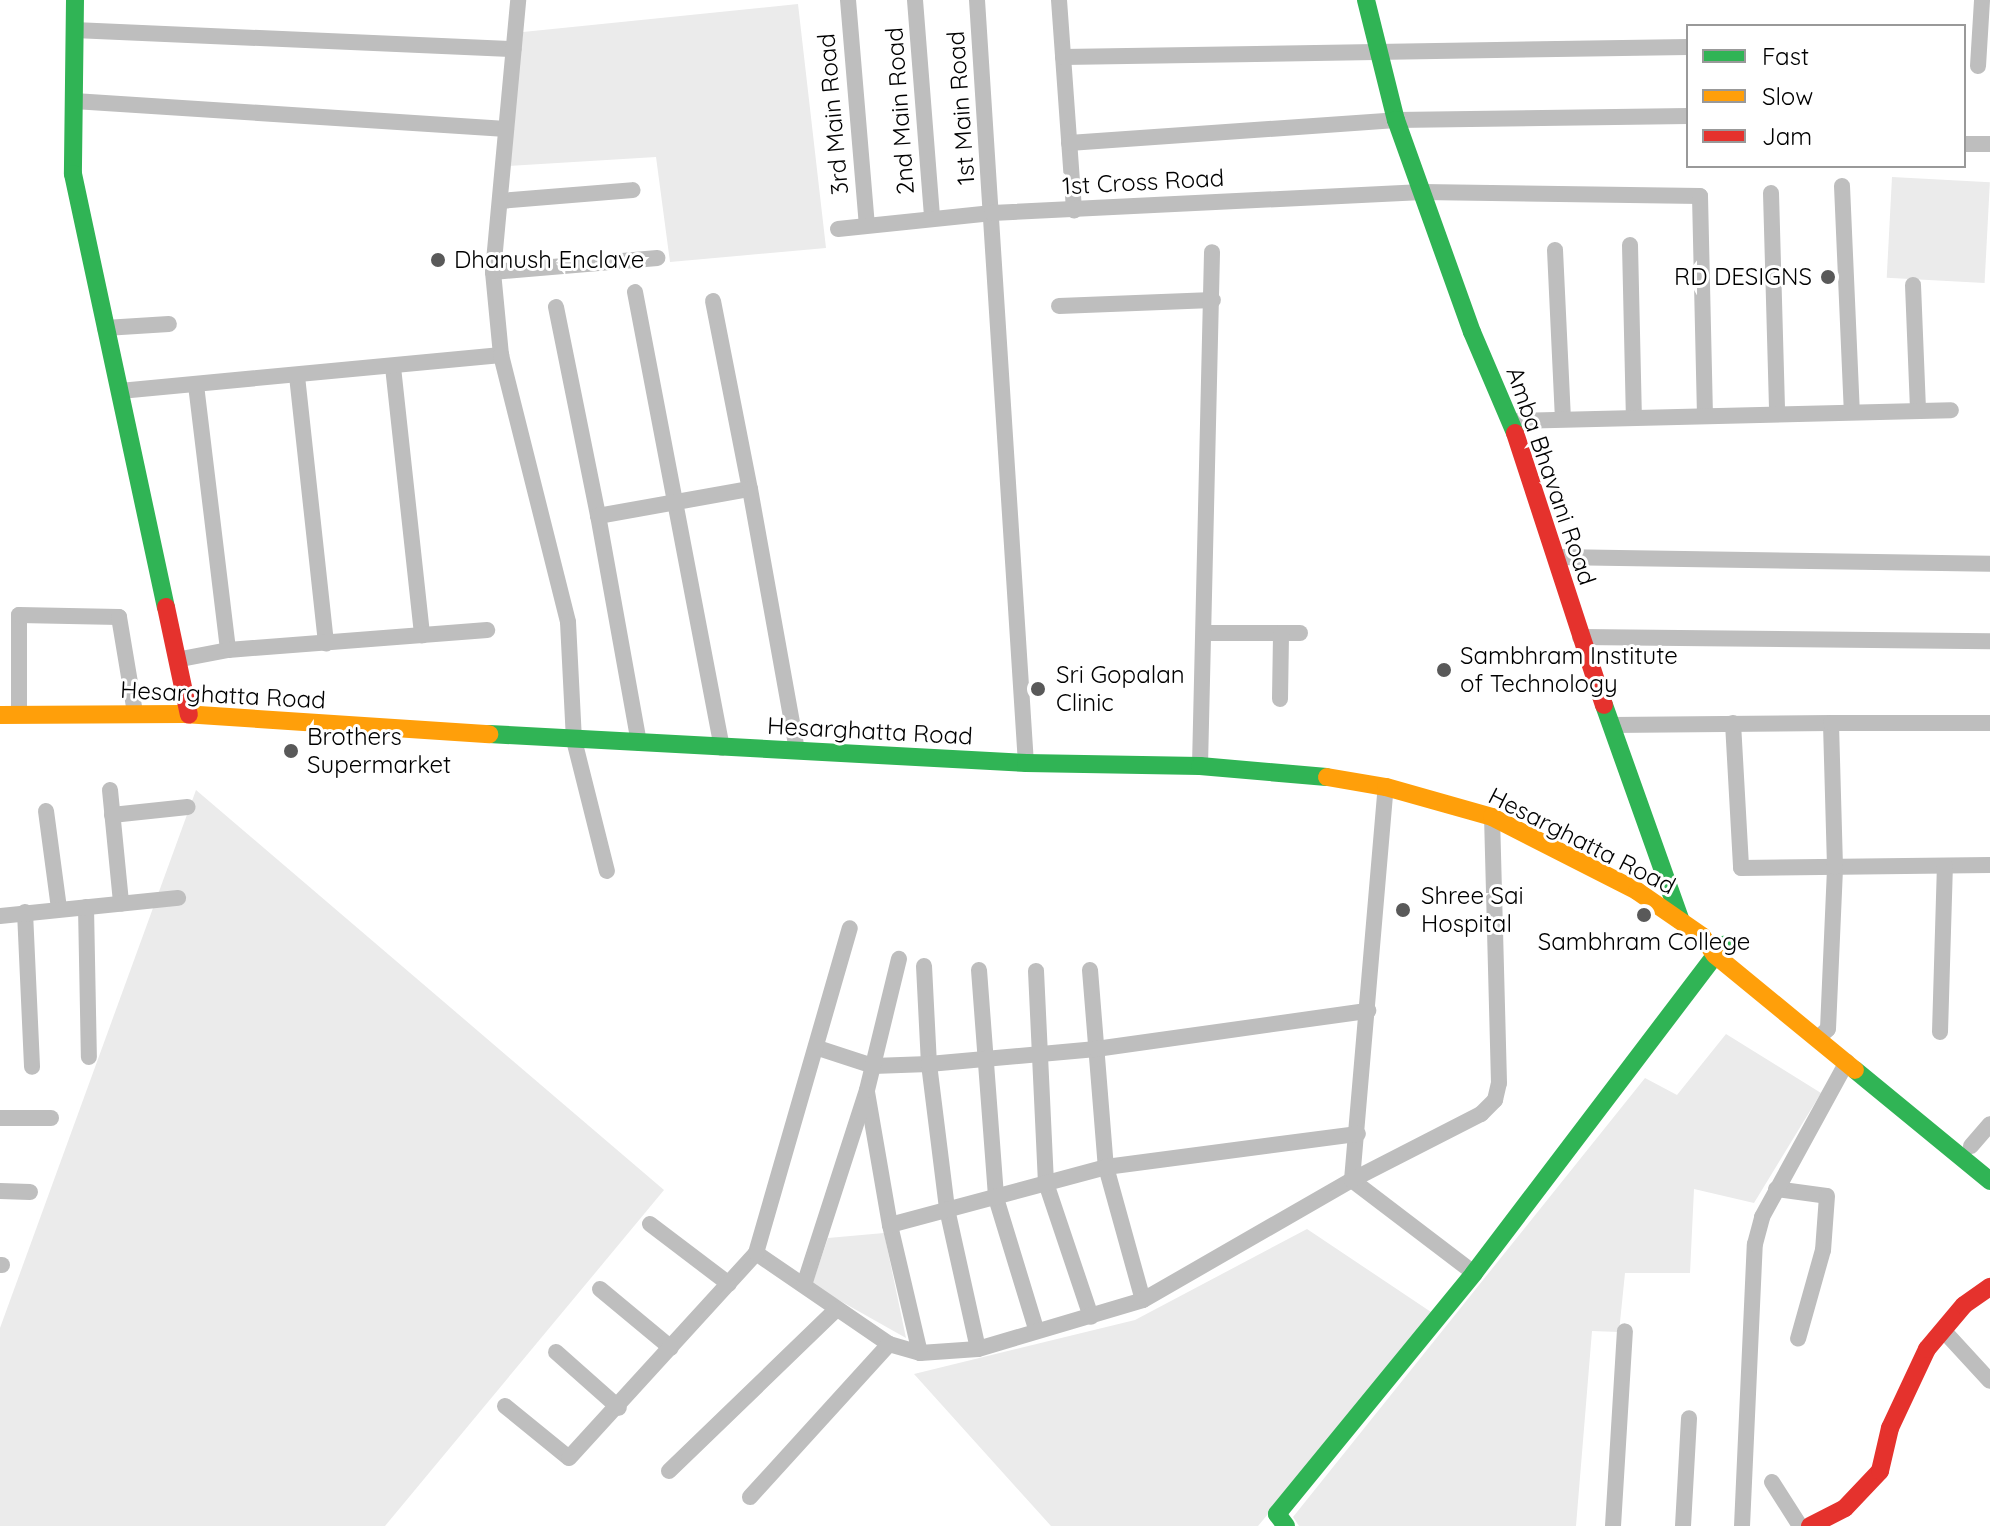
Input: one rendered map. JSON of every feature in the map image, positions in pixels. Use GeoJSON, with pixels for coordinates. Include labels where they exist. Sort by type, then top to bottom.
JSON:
{"type":"FeatureCollection","features":[{"type":"Feature","properties":{"kind":"street"},"geometry":{"type":"LineString","coordinates":[[75,0],[73,174],[181,659],[189,715]]}},
{"type":"Feature","properties":{"kind":"street"},"geometry":{"type":"LineString","coordinates":[[518,0],[493,272],[501,355],[568,622],[574,740],[607,871]]}},
{"type":"Feature","properties":{"kind":"street","name":"3rd Main Road"},"geometry":{"type":"LineString","coordinates":[[848,0],[867,225]]}},
{"type":"Feature","properties":{"kind":"street","name":"2nd Main Road"},"geometry":{"type":"LineString","coordinates":[[915,0],[932,218]]}},
{"type":"Feature","properties":{"kind":"street","name":"1st Main Road"},"geometry":{"type":"LineString","coordinates":[[977,0],[1026,763]]}},
{"type":"Feature","properties":{"kind":"street"},"geometry":{"type":"LineString","coordinates":[[1059,0],[1074,210]]}},
{"type":"Feature","properties":{"kind":"street","name":"Amba Bhavani Road"},"geometry":{"type":"LineString","coordinates":[[1366,0],[1396,120],[1472,332],[1511,421],[1580,637],[1681,921]]}},
{"type":"Feature","properties":{"kind":"street"},"geometry":{"type":"LineString","coordinates":[[1977,66],[1982,0]]}},
{"type":"Feature","properties":{"kind":"street"},"geometry":{"type":"LineString","coordinates":[[74,30],[514,49]]}},
{"type":"Feature","properties":{"kind":"street"},"geometry":{"type":"LineString","coordinates":[[1063,57],[1686,47]]}},
{"type":"Feature","properties":{"kind":"street"},"geometry":{"type":"LineString","coordinates":[[74,101],[506,129]]}},
{"type":"Feature","properties":{"kind":"street"},"geometry":{"type":"LineString","coordinates":[[1069,143],[1396,120],[1686,116]]}},
{"type":"Feature","properties":{"kind":"street"},"geometry":{"type":"LineString","coordinates":[[1966,144],[1990,144]]}},
{"type":"Feature","properties":{"kind":"street"},"geometry":{"type":"LineString","coordinates":[[1842,186],[1852,411]]}},
{"type":"Feature","properties":{"kind":"street"},"geometry":{"type":"LineString","coordinates":[[500,201],[633,190]]}},
{"type":"Feature","properties":{"kind":"street","name":"1st Cross Road"},"geometry":{"type":"LineString","coordinates":[[838,229],[992,213],[1422,192],[1700,196],[1705,415]]}},
{"type":"Feature","properties":{"kind":"street"},"geometry":{"type":"LineString","coordinates":[[1771,193],[1777,412]]}},
{"type":"Feature","properties":{"kind":"street"},"geometry":{"type":"LineString","coordinates":[[1630,245],[1634,418]]}},
{"type":"Feature","properties":{"kind":"street"},"geometry":{"type":"LineString","coordinates":[[1555,250],[1563,419]]}},
{"type":"Feature","properties":{"kind":"street"},"geometry":{"type":"LineString","coordinates":[[1200,766],[1212,252]]}},
{"type":"Feature","properties":{"kind":"street"},"geometry":{"type":"LineString","coordinates":[[493,272],[657,258]]}},
{"type":"Feature","properties":{"kind":"street"},"geometry":{"type":"LineString","coordinates":[[1913,285],[1918,410]]}},
{"type":"Feature","properties":{"kind":"street"},"geometry":{"type":"LineString","coordinates":[[635,292],[678,502],[722,748]]}},
{"type":"Feature","properties":{"kind":"street"},"geometry":{"type":"LineString","coordinates":[[1059,306],[1213,300]]}},
{"type":"Feature","properties":{"kind":"street"},"geometry":{"type":"LineString","coordinates":[[713,301],[797,751]]}},
{"type":"Feature","properties":{"kind":"street"},"geometry":{"type":"LineString","coordinates":[[556,307],[639,743]]}},
{"type":"Feature","properties":{"kind":"street"},"geometry":{"type":"LineString","coordinates":[[105,328],[169,324]]}},
{"type":"Feature","properties":{"kind":"street"},"geometry":{"type":"LineString","coordinates":[[120,391],[501,355]]}},
{"type":"Feature","properties":{"kind":"street"},"geometry":{"type":"LineString","coordinates":[[393,367],[422,635]]}},
{"type":"Feature","properties":{"kind":"street"},"geometry":{"type":"LineString","coordinates":[[297,376],[326,643]]}},
{"type":"Feature","properties":{"kind":"street"},"geometry":{"type":"LineString","coordinates":[[196,385],[228,650]]}},
{"type":"Feature","properties":{"kind":"street"},"geometry":{"type":"LineString","coordinates":[[1511,421],[1951,410]]}},
{"type":"Feature","properties":{"kind":"street"},"geometry":{"type":"LineString","coordinates":[[598,516],[750,489]]}},
{"type":"Feature","properties":{"kind":"street"},"geometry":{"type":"LineString","coordinates":[[1555,557],[1990,564]]}},
{"type":"Feature","properties":{"kind":"street"},"geometry":{"type":"LineString","coordinates":[[9,715],[19,615],[119,617],[135,713]]}},
{"type":"Feature","properties":{"kind":"street"},"geometry":{"type":"LineString","coordinates":[[181,659],[228,650],[487,630]]}},
{"type":"Feature","properties":{"kind":"street"},"geometry":{"type":"LineString","coordinates":[[1204,633],[1300,633]]}},
{"type":"Feature","properties":{"kind":"street"},"geometry":{"type":"LineString","coordinates":[[1280,699],[1281,633]]}},
{"type":"Feature","properties":{"kind":"street"},"geometry":{"type":"LineString","coordinates":[[1580,637],[1990,641]]}},
{"type":"Feature","properties":{"kind":"street","name":"Hesarghatta Road"},"geometry":{"type":"LineString","coordinates":[[9,715],[189,715],[722,748],[1026,763],[1200,766],[1296,772],[1386,787],[1492,817],[1637,891],[1702,936],[1990,1162]]}},
{"type":"Feature","properties":{"kind":"street"},"geometry":{"type":"LineString","coordinates":[[1733,723],[1741,868],[1990,865]]}},
{"type":"Feature","properties":{"kind":"street"},"geometry":{"type":"LineString","coordinates":[[1823,1034],[1835,867],[1831,723]]}},
{"type":"Feature","properties":{"kind":"street"},"geometry":{"type":"LineString","coordinates":[[1611,725],[1990,723]]}},
{"type":"Feature","properties":{"kind":"street"},"geometry":{"type":"LineString","coordinates":[[1352,1180],[1386,787]]}},
{"type":"Feature","properties":{"kind":"street"},"geometry":{"type":"LineString","coordinates":[[110,790],[121,903]]}},
{"type":"Feature","properties":{"kind":"street"},"geometry":{"type":"LineString","coordinates":[[112,815],[188,807]]}},
{"type":"Feature","properties":{"kind":"street"},"geometry":{"type":"LineString","coordinates":[[46,811],[59,909]]}},
{"type":"Feature","properties":{"kind":"street"},"geometry":{"type":"LineString","coordinates":[[756,1253],[889,1344],[920,1353],[978,1349],[1036,1329],[1091,1317],[1143,1300],[1352,1180],[1481,1114],[1495,1100],[1499,1083],[1492,817]]}},
{"type":"Feature","properties":{"kind":"street"},"geometry":{"type":"LineString","coordinates":[[1940,1032],[1945,866]]}},
{"type":"Feature","properties":{"kind":"street"},"geometry":{"type":"LineString","coordinates":[[0,916],[178,898]]}},
{"type":"Feature","properties":{"kind":"street"},"geometry":{"type":"LineString","coordinates":[[86,907],[89,1057]]}},
{"type":"Feature","properties":{"kind":"street"},"geometry":{"type":"LineString","coordinates":[[25,912],[32,1067]]}},
{"type":"Feature","properties":{"kind":"street"},"geometry":{"type":"LineString","coordinates":[[505,1406],[569,1458],[619,1408],[756,1253],[818,1048],[850,928]]}},
{"type":"Feature","properties":{"kind":"street"},"geometry":{"type":"LineString","coordinates":[[1277,1522],[1474,1273],[1719,950]]}},
{"type":"Feature","properties":{"kind":"street"},"geometry":{"type":"LineString","coordinates":[[804,1285],[867,1090],[899,959]]}},
{"type":"Feature","properties":{"kind":"street"},"geometry":{"type":"LineString","coordinates":[[924,966],[929,1064],[947,1209],[978,1349]]}},
{"type":"Feature","properties":{"kind":"street"},"geometry":{"type":"LineString","coordinates":[[979,970],[983,1060],[996,1198],[1036,1329]]}},
{"type":"Feature","properties":{"kind":"street"},"geometry":{"type":"LineString","coordinates":[[1090,970],[1106,1167],[1143,1300]]}},
{"type":"Feature","properties":{"kind":"street"},"geometry":{"type":"LineString","coordinates":[[1036,971],[1046,1183],[1091,1317]]}},
{"type":"Feature","properties":{"kind":"street"},"geometry":{"type":"LineString","coordinates":[[818,1048],[873,1066],[929,1064],[1096,1049],[1368,1011]]}},
{"type":"Feature","properties":{"kind":"street","name":"Hesarghatta Road"},"geometry":{"type":"LineString","coordinates":[[1823,1034],[1847,1062],[1990,1181]]}},
{"type":"Feature","properties":{"kind":"street"},"geometry":{"type":"LineString","coordinates":[[1742,1526],[1755,1244],[1776,1189],[1818,1123],[1847,1062]]}},
{"type":"Feature","properties":{"kind":"street"},"geometry":{"type":"LineString","coordinates":[[867,1090],[890,1225],[920,1353]]}},
{"type":"Feature","properties":{"kind":"street"},"geometry":{"type":"LineString","coordinates":[[0,1118],[51,1118]]}},
{"type":"Feature","properties":{"kind":"street"},"geometry":{"type":"LineString","coordinates":[[1971,1146],[1990,1124]]}},
{"type":"Feature","properties":{"kind":"street"},"geometry":{"type":"LineString","coordinates":[[890,1225],[1106,1167],[1358,1134]]}},
{"type":"Feature","properties":{"kind":"street"},"geometry":{"type":"LineString","coordinates":[[1352,1180],[1474,1273]]}},
{"type":"Feature","properties":{"kind":"street"},"geometry":{"type":"LineString","coordinates":[[1776,1189],[1827,1196],[1823,1250],[1798,1339]]}},
{"type":"Feature","properties":{"kind":"street"},"geometry":{"type":"LineString","coordinates":[[0,1191],[30,1192]]}},
{"type":"Feature","properties":{"kind":"street"},"geometry":{"type":"LineString","coordinates":[[650,1224],[729,1284]]}},
{"type":"Feature","properties":{"kind":"street"},"geometry":{"type":"LineString","coordinates":[[1810,1526],[1845,1508],[1880,1471],[1890,1428],[1927,1349],[1964,1305],[1990,1287]]}},
{"type":"Feature","properties":{"kind":"street"},"geometry":{"type":"LineString","coordinates":[[600,1289],[671,1348]]}},
{"type":"Feature","properties":{"kind":"street"},"geometry":{"type":"LineString","coordinates":[[669,1471],[836,1310]]}},
{"type":"Feature","properties":{"kind":"street"},"geometry":{"type":"LineString","coordinates":[[1943,1330],[1990,1381]]}},
{"type":"Feature","properties":{"kind":"street"},"geometry":{"type":"LineString","coordinates":[[1613,1526],[1625,1331]]}},
{"type":"Feature","properties":{"kind":"street"},"geometry":{"type":"LineString","coordinates":[[750,1497],[889,1344]]}},
{"type":"Feature","properties":{"kind":"street"},"geometry":{"type":"LineString","coordinates":[[556,1352],[619,1408]]}},
{"type":"Feature","properties":{"kind":"street"},"geometry":{"type":"LineString","coordinates":[[1683,1526],[1689,1418]]}},
{"type":"Feature","properties":{"kind":"street"},"geometry":{"type":"LineString","coordinates":[[1772,1482],[1800,1526]]}},
{"type":"Feature","properties":{"kind":"shaded area"},"geometry":{"type":"Polygon","coordinates":[[[798,4],[826,248],[670,262],[656,157],[508,166],[523,32],[798,4]]]}},
{"type":"Feature","properties":{"kind":"shaded area"},"geometry":{"type":"Polygon","coordinates":[[[1892,177],[1990,182],[1985,283],[1887,278],[1892,177]]]}},
{"type":"Feature","properties":{"kind":"shaded area"},"geometry":{"type":"Polygon","coordinates":[[[196,790],[664,1190],[385,1526],[0,1526],[0,1328],[196,790]]]}},
{"type":"Feature","properties":{"kind":"shaded area"},"geometry":{"type":"Polygon","coordinates":[[[1726,1034],[1821,1093],[1754,1203],[1694,1189],[1690,1273],[1625,1273],[1619,1332],[1592,1331],[1576,1526],[1299,1526],[1293,1517],[1645,1078],[1677,1095],[1726,1034]]]}},
{"type":"Feature","properties":{"kind":"shaded area"},"geometry":{"type":"Polygon","coordinates":[[[1307,1229],[1434,1314],[1258,1526],[1051,1526],[914,1374],[1135,1320],[1307,1229]]]}},
{"type":"Feature","properties":{"kind":"shaded area"},"geometry":{"type":"Polygon","coordinates":[[[884,1233],[906,1338],[812,1285],[828,1238],[884,1233]]]}},
{"type":"Feature","properties":{"kind":"traffic: fast"},"geometry":{"type":"LineString","coordinates":[[75,0],[73,174],[166,607]]}},
{"type":"Feature","properties":{"kind":"traffic: fast"},"geometry":{"type":"LineString","coordinates":[[1366,0],[1396,120],[1472,332],[1515,433]]}},
{"type":"Feature","properties":{"kind":"traffic: fast"},"geometry":{"type":"LineString","coordinates":[[1604,705],[1681,921]]}},
{"type":"Feature","properties":{"kind":"traffic: fast"},"geometry":{"type":"LineString","coordinates":[[489,734],[1026,763],[1200,766],[1327,777]]}},
{"type":"Feature","properties":{"kind":"traffic: fast"},"geometry":{"type":"LineString","coordinates":[[1286,1526],[1277,1514],[1474,1273],[1723,945]]}},
{"type":"Feature","properties":{"kind":"traffic: fast"},"geometry":{"type":"LineString","coordinates":[[1855,1070],[1990,1181]]}},
{"type":"Feature","properties":{"kind":"traffic: slow"},"geometry":{"type":"LineString","coordinates":[[0,715],[184,714],[489,734]]}},
{"type":"Feature","properties":{"kind":"traffic: slow"},"geometry":{"type":"LineString","coordinates":[[1327,777],[1386,787],[1492,817],[1637,891],[1702,936],[1715,955],[1855,1070]]}},
{"type":"Feature","properties":{"kind":"traffic: jam"},"geometry":{"type":"LineString","coordinates":[[1515,433],[1604,705]]}},
{"type":"Feature","properties":{"kind":"traffic: jam"},"geometry":{"type":"LineString","coordinates":[[166,607],[189,715]]}},
{"type":"Feature","properties":{"kind":"traffic: jam"},"geometry":{"type":"LineString","coordinates":[[1810,1526],[1845,1508],[1880,1471],[1890,1428],[1927,1349],[1964,1305],[1990,1287]]}},
{"type":"Feature","properties":{"kind":"place","name":"Dhanush Enclave"},"geometry":{"type":"Point","coordinates":[438,260]}},
{"type":"Feature","properties":{"kind":"place","name":"RD DESIGNS"},"geometry":{"type":"Point","coordinates":[1828,277]}},
{"type":"Feature","properties":{"kind":"place","name":"Sambhram Institute of Technology"},"geometry":{"type":"Point","coordinates":[1444,670]}},
{"type":"Feature","properties":{"kind":"place","name":"Sri Gopalan Clinic"},"geometry":{"type":"Point","coordinates":[1038,689]}},
{"type":"Feature","properties":{"kind":"place","name":"Brothers Supermarket"},"geometry":{"type":"Point","coordinates":[291,751]}},
{"type":"Feature","properties":{"kind":"place","name":"Shree Sai Hospital"},"geometry":{"type":"Point","coordinates":[1403,910]}},
{"type":"Feature","properties":{"kind":"place","name":"Sambhram College"},"geometry":{"type":"Point","coordinates":[1644,915]}}]}
